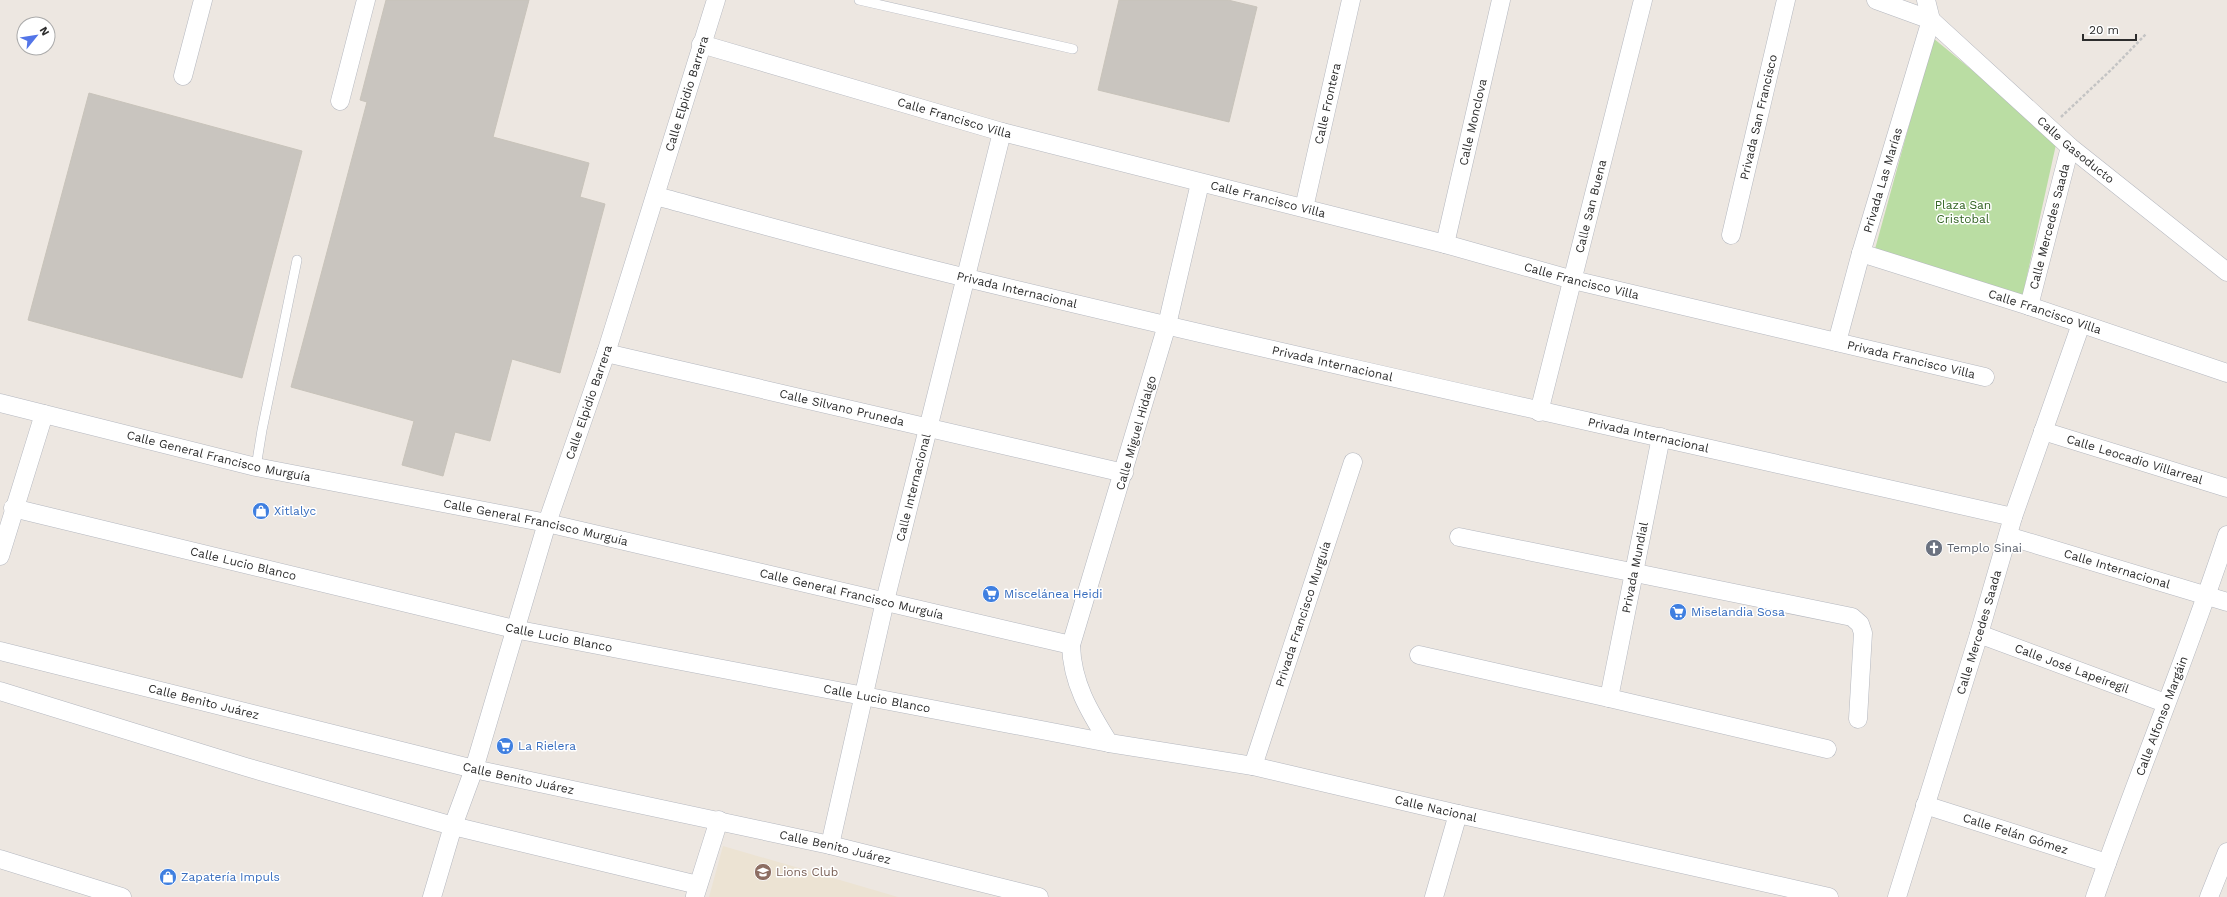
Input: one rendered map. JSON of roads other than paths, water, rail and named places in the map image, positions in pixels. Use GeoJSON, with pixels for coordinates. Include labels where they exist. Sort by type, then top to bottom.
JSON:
{"type":"FeatureCollection","features":[{"type":"Feature","properties":{"kind":"street"},"geometry":{"type":"LineString","coordinates":[[183,76],[203,0]]}},
{"type":"Feature","properties":{"kind":"street"},"geometry":{"type":"LineString","coordinates":[[340,101],[366,0]]}},
{"type":"Feature","properties":{"kind":"street","name":"Calle Elpidio Barrera"},"geometry":{"type":"LineString","coordinates":[[453,826],[474,769],[514,629],[547,523],[606,352],[716,0]]}},
{"type":"Feature","properties":{"kind":"street","name":"Calle Frontera"},"geometry":{"type":"LineString","coordinates":[[1304,208],[1351,0]]}},
{"type":"Feature","properties":{"kind":"street","name":"Calle Monclova"},"geometry":{"type":"LineString","coordinates":[[1445,244],[1501,0]]}},
{"type":"Feature","properties":{"kind":"street","name":"Calle San Buena"},"geometry":{"type":"LineString","coordinates":[[1538,412],[1573,280],[1642,0]]}},
{"type":"Feature","properties":{"kind":"street","name":"Privada San Francisco"},"geometry":{"type":"LineString","coordinates":[[1731,234],[1786,0]]}},
{"type":"Feature","properties":{"kind":"street"},"geometry":{"type":"LineString","coordinates":[[1876,0],[1931,20]]}},
{"type":"Feature","properties":{"kind":"street"},"geometry":{"type":"LineString","coordinates":[[1926,0],[1931,20]]}},
{"type":"Feature","properties":{"kind":"street","name":"Calle Gasoducto"},"geometry":{"type":"LineString","coordinates":[[1931,20],[2070,147],[2227,272]]}},
{"type":"Feature","properties":{"kind":"street","name":"Privada Las Marías"},"geometry":{"type":"LineString","coordinates":[[1837,342],[1861,253],[1931,20]]}},
{"type":"Feature","properties":{"kind":"street","name":"Calle Francisco Villa"},"geometry":{"type":"LineString","coordinates":[[702,44],[1002,132],[1445,244],[1573,280],[1837,342]]}},
{"type":"Feature","properties":{"kind":"street","name":"Calle Internacional"},"geometry":{"type":"LineString","coordinates":[[830,845],[885,601],[964,277],[1002,132]]}},
{"type":"Feature","properties":{"kind":"street","name":"Calle Mercedes Saada"},"geometry":{"type":"LineString","coordinates":[[2029,306],[2070,147]]}},
{"type":"Feature","properties":{"kind":"street","name":"Calle Miguel Hidalgo"},"geometry":{"type":"LineString","coordinates":[[1109,743],[1088,710],[1076,682],[1071,644],[1124,473],[1167,325],[1200,183]]}},
{"type":"Feature","properties":{"kind":"street","name":"Privada Internacional"},"geometry":{"type":"LineString","coordinates":[[656,196],[964,277],[1538,412],[1661,437],[2013,517]]}},
{"type":"Feature","properties":{"kind":"street","name":"Calle Francisco Villa"},"geometry":{"type":"LineString","coordinates":[[1861,253],[2029,306],[2227,373]]}},
{"type":"Feature","properties":{"kind":"street","name":"Calle Mercedes Saada"},"geometry":{"type":"LineString","coordinates":[[1897,897],[1979,634],[2013,517],[2081,324]]}},
{"type":"Feature","properties":{"kind":"street","name":"Privada Francisco Villa"},"geometry":{"type":"LineString","coordinates":[[1837,342],[1985,377]]}},
{"type":"Feature","properties":{"kind":"street","name":"Calle Silvano Pruneda"},"geometry":{"type":"LineString","coordinates":[[606,352],[1124,473]]}},
{"type":"Feature","properties":{"kind":"street","name":"Calle General Francisco Murguía"},"geometry":{"type":"LineString","coordinates":[[0,403],[256,467],[547,523],[1071,644]]}},
{"type":"Feature","properties":{"kind":"street"},"geometry":{"type":"LineString","coordinates":[[0,556],[13,508],[44,414]]}},
{"type":"Feature","properties":{"kind":"street","name":"Calle Leocadio Villarreal"},"geometry":{"type":"LineString","coordinates":[[2043,431],[2227,488]]}},
{"type":"Feature","properties":{"kind":"street","name":"Privada Mundial"},"geometry":{"type":"LineString","coordinates":[[1609,698],[1632,573],[1661,437]]}},
{"type":"Feature","properties":{"kind":"street","name":"Privada Francisco Murguía"},"geometry":{"type":"LineString","coordinates":[[1254,766],[1353,462]]}},
{"type":"Feature","properties":{"kind":"street","name":"Calle Lucio Blanco"},"geometry":{"type":"LineString","coordinates":[[13,508],[514,629],[1109,743]]}},
{"type":"Feature","properties":{"kind":"street","name":"Calle Alfonso Margáin"},"geometry":{"type":"LineString","coordinates":[[2095,897],[2165,703],[2207,595],[2227,535]]}},
{"type":"Feature","properties":{"kind":"street","name":"Calle Internacional"},"geometry":{"type":"LineString","coordinates":[[2008,536],[2227,602]]}},
{"type":"Feature","properties":{"kind":"street"},"geometry":{"type":"LineString","coordinates":[[1459,537],[1852,617],[1857,620],[1863,634],[1858,719]]}},
{"type":"Feature","properties":{"kind":"street","name":"Calle José Lapeiregil"},"geometry":{"type":"LineString","coordinates":[[1979,634],[2165,703]]}},
{"type":"Feature","properties":{"kind":"street","name":"Calle Benito Juárez"},"geometry":{"type":"LineString","coordinates":[[0,651],[474,769],[719,820],[830,845],[1011,894],[1040,897]]}},
{"type":"Feature","properties":{"kind":"street"},"geometry":{"type":"LineString","coordinates":[[1419,656],[1609,698],[1827,750]]}},
{"type":"Feature","properties":{"kind":"street"},"geometry":{"type":"LineString","coordinates":[[0,691],[246,767],[453,826],[697,891],[719,820]]}},
{"type":"Feature","properties":{"kind":"street","name":"Calle Nacional"},"geometry":{"type":"LineString","coordinates":[[1109,743],[1254,766],[1458,814],[1823,896]]}},
{"type":"Feature","properties":{"kind":"street","name":"Calle Felán Gómez"},"geometry":{"type":"LineString","coordinates":[[1925,805],[2106,863]]}},
{"type":"Feature","properties":{"kind":"street"},"geometry":{"type":"LineString","coordinates":[[1434,897],[1458,814]]}},
{"type":"Feature","properties":{"kind":"street"},"geometry":{"type":"LineString","coordinates":[[432,897],[453,826]]}},
{"type":"Feature","properties":{"kind":"street"},"geometry":{"type":"LineString","coordinates":[[2209,897],[2227,852]]}},
{"type":"Feature","properties":{"kind":"street"},"geometry":{"type":"LineString","coordinates":[[0,858],[122,897]]}},
{"type":"Feature","properties":{"kind":"lane"},"geometry":{"type":"LineString","coordinates":[[859,0],[1073,49]]}},
{"type":"Feature","properties":{"kind":"lane"},"geometry":{"type":"LineString","coordinates":[[256,467],[262,430],[297,260]]}},
{"type":"Feature","properties":{"kind":"place","name":"Xitlalyc"},"geometry":{"type":"Point","coordinates":[261,511]}},
{"type":"Feature","properties":{"kind":"place","name":"Templo Sinai"},"geometry":{"type":"Point","coordinates":[1934,548]}},
{"type":"Feature","properties":{"kind":"place","name":"Miscelánea Heidi"},"geometry":{"type":"Point","coordinates":[991,594]}},
{"type":"Feature","properties":{"kind":"place","name":"Miselandia Sosa"},"geometry":{"type":"Point","coordinates":[1678,612]}},
{"type":"Feature","properties":{"kind":"place","name":"La Rielera"},"geometry":{"type":"Point","coordinates":[505,746]}},
{"type":"Feature","properties":{"kind":"place","name":"Lions Club"},"geometry":{"type":"Point","coordinates":[763,872]}},
{"type":"Feature","properties":{"kind":"place","name":"Zapatería Impuls"},"geometry":{"type":"Point","coordinates":[168,877]}},
{"type":"Feature","properties":{"kind":"park label","name":"Plaza San Cristobal"},"geometry":{"type":"Point","coordinates":[1963,212]}}]}
